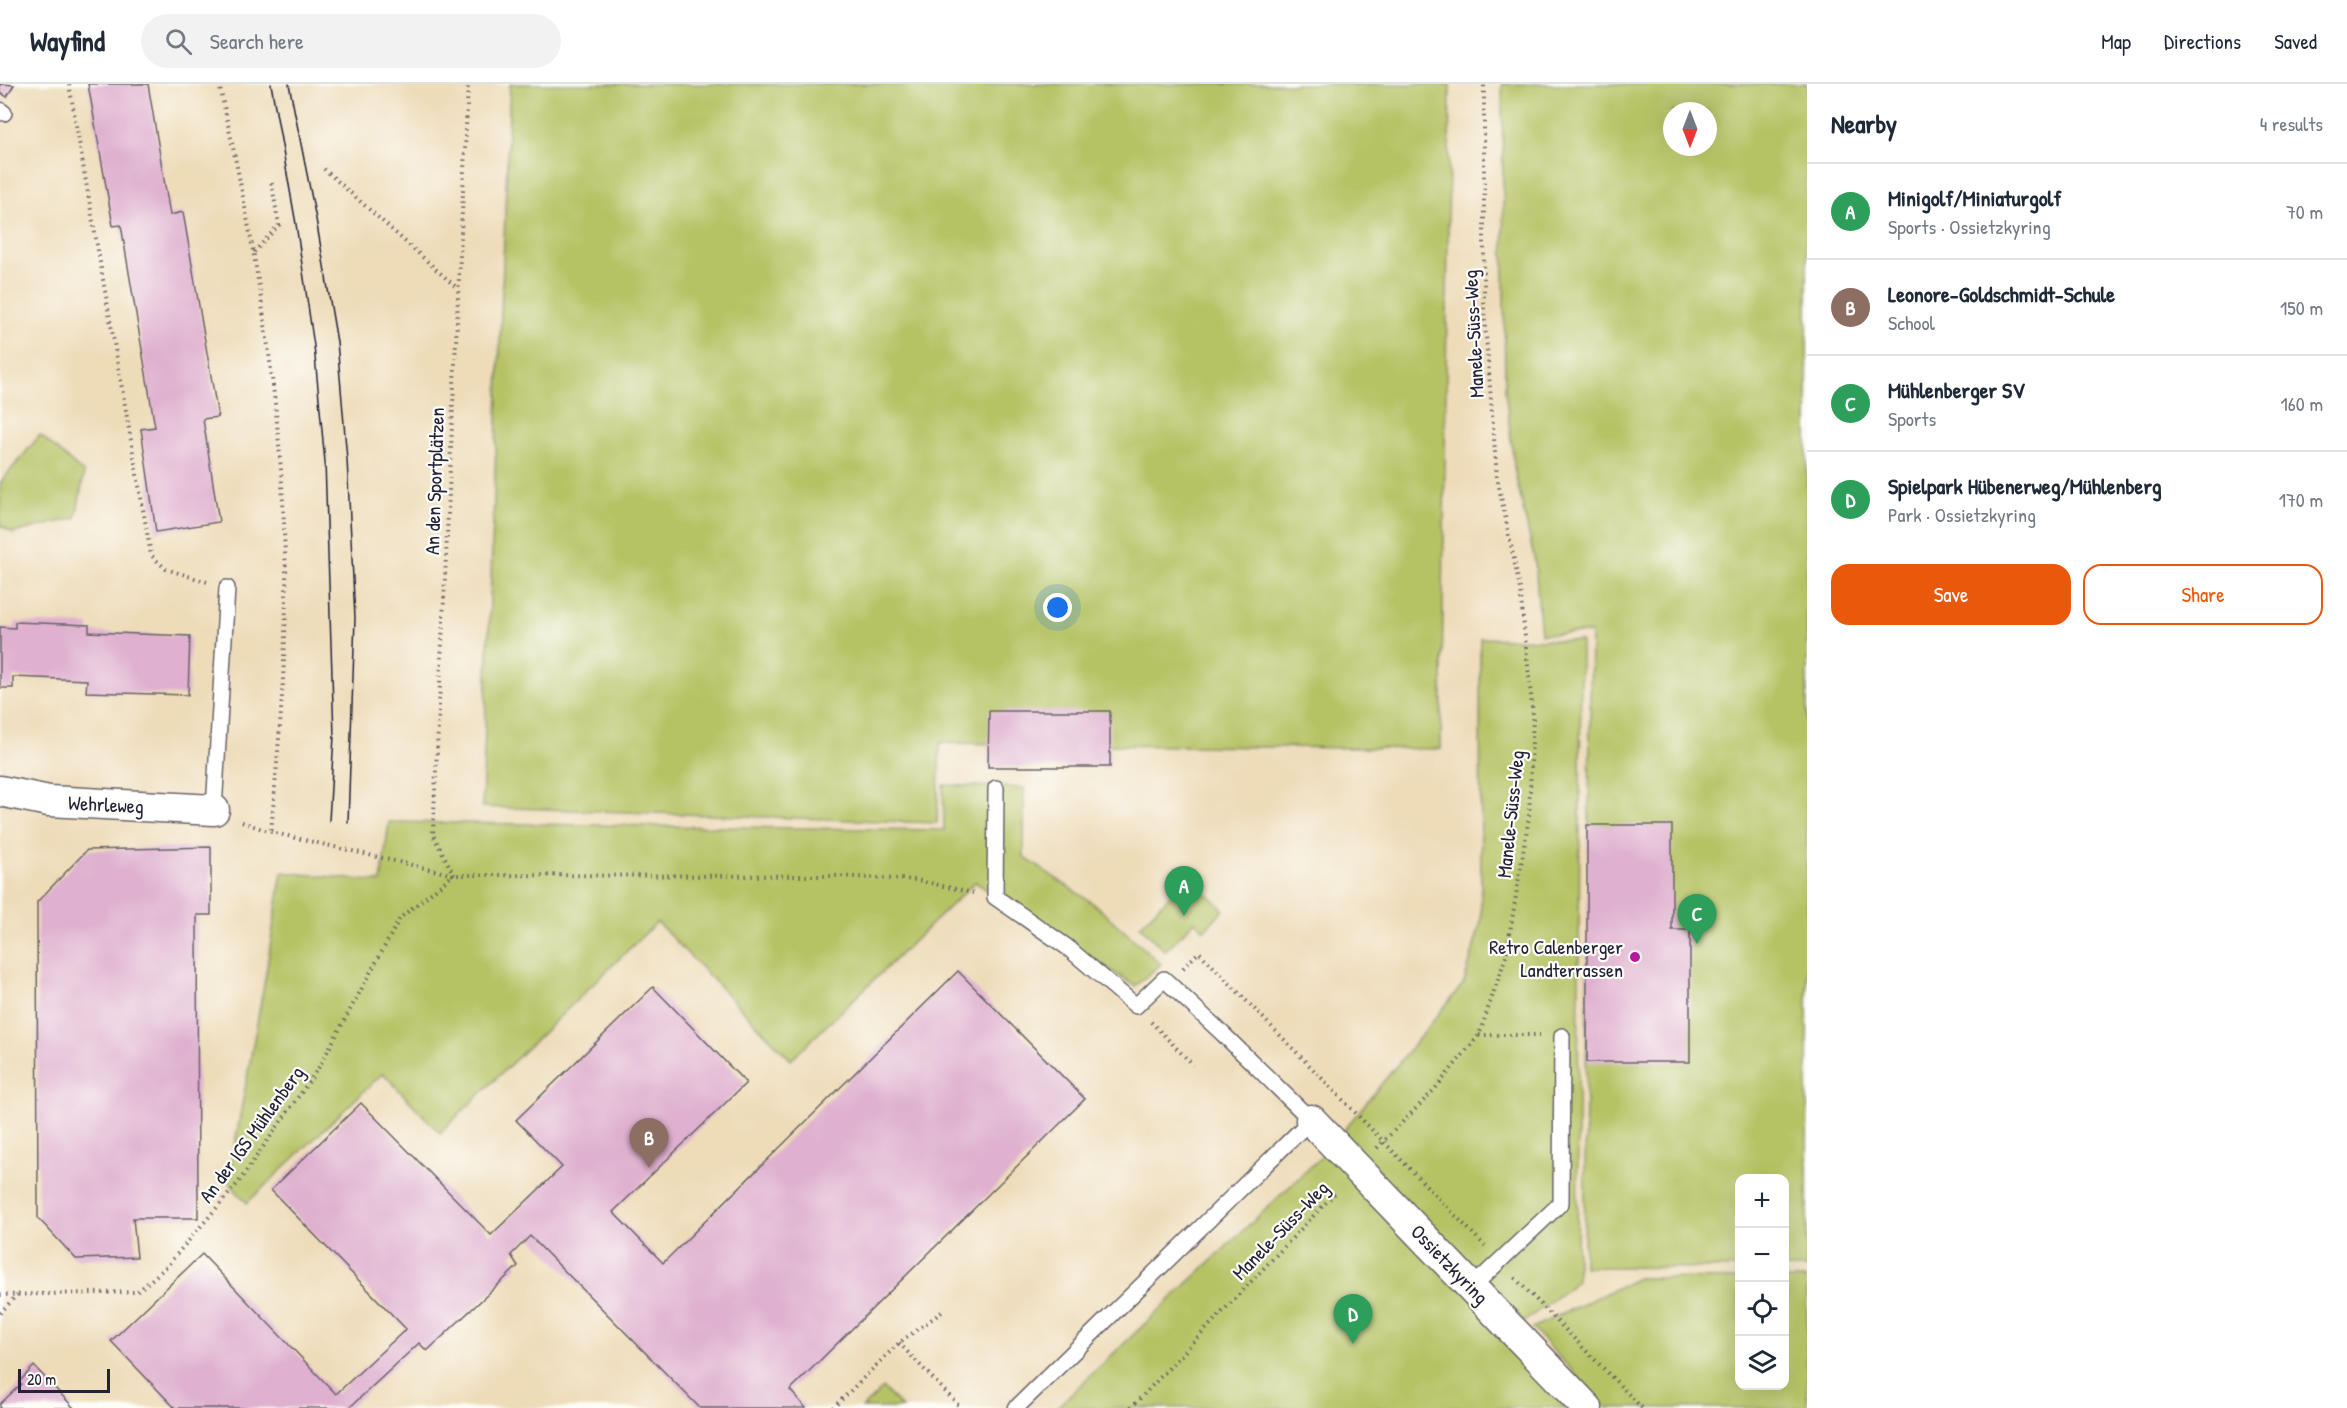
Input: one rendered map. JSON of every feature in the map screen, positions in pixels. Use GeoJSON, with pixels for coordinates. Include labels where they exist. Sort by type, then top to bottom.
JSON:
{"type":"FeatureCollection","features":[{"type":"Feature","properties":{"kind":"street","name":"Wehrleweg"},"geometry":{"type":"LineString","coordinates":[[0,791],[49,801],[213,810]]}},
{"type":"Feature","properties":{"kind":"street","name":"Ossietzkyring"},"geometry":{"type":"LineString","coordinates":[[1311,1120],[1587,1408]]}},
{"type":"Feature","properties":{"kind":"lane"},"geometry":{"type":"LineString","coordinates":[[213,810],[227,588]]}},
{"type":"Feature","properties":{"kind":"lane"},"geometry":{"type":"LineString","coordinates":[[996,788],[995,897],[1067,947],[1136,1006],[1164,979],[1311,1120],[1016,1408]]}},
{"type":"Feature","properties":{"kind":"lane"},"geometry":{"type":"LineString","coordinates":[[1472,1287],[1561,1203],[1562,1036]]}},
{"type":"Feature","properties":{"kind":"path"},"geometry":{"type":"LineString","coordinates":[[69,84],[151,555],[166,569],[227,588]]}},
{"type":"Feature","properties":{"kind":"path"},"geometry":{"type":"LineString","coordinates":[[219,84],[254,252],[276,406],[282,487],[286,583],[280,724],[271,832],[454,875],[836,876],[916,880],[995,897]]}},
{"type":"Feature","properties":{"kind":"path","name":"An den Sportplätzen"},"geometry":{"type":"LineString","coordinates":[[454,875],[433,835],[468,84]]}},
{"type":"Feature","properties":{"kind":"path","name":"Manele-Süss-Weg"},"geometry":{"type":"LineString","coordinates":[[1131,1408],[1434,1090],[1479,1035],[1506,956],[1529,817],[1533,715],[1520,589],[1497,477],[1484,310],[1484,84]]}},
{"type":"Feature","properties":{"kind":"path"},"geometry":{"type":"LineString","coordinates":[[324,169],[457,288]]}},
{"type":"Feature","properties":{"kind":"path"},"geometry":{"type":"LineString","coordinates":[[254,252],[279,225],[271,180]]}},
{"type":"Feature","properties":{"kind":"path","name":"An der IGS Mühlenberg"},"geometry":{"type":"LineString","coordinates":[[0,1295],[138,1292],[165,1268],[238,1183],[319,1067],[400,918],[454,875]]}},
{"type":"Feature","properties":{"kind":"path"},"geometry":{"type":"LineString","coordinates":[[1168,983],[1199,952],[1383,1142]]}},
{"type":"Feature","properties":{"kind":"path"},"geometry":{"type":"LineString","coordinates":[[1136,1006],[1193,1065]]}},
{"type":"Feature","properties":{"kind":"path"},"geometry":{"type":"LineString","coordinates":[[1479,1035],[1562,1036]]}},
{"type":"Feature","properties":{"kind":"path"},"geometry":{"type":"LineString","coordinates":[[0,1313],[17,1295]]}},
{"type":"Feature","properties":{"kind":"path"},"geometry":{"type":"LineString","coordinates":[[833,1408],[899,1343],[943,1311]]}},
{"type":"Feature","properties":{"kind":"path"},"geometry":{"type":"LineString","coordinates":[[899,1343],[961,1408]]}},
{"type":"Feature","properties":{"kind":"green space"},"geometry":{"type":"Polygon","coordinates":[[[510,84],[1450,84],[1441,749],[940,743],[937,823],[482,807],[510,84]]]}},
{"type":"Feature","properties":{"kind":"green space"},"geometry":{"type":"Polygon","coordinates":[[[1502,84],[1807,84],[1807,1268],[1789,1268],[1789,1174],[1735,1174],[1735,1268],[1584,1267],[1591,633],[1541,634],[1535,562],[1515,473],[1505,390],[1502,84]]]}},
{"type":"Feature","properties":{"kind":"green space"},"geometry":{"type":"Polygon","coordinates":[[[40,435],[84,473],[76,518],[13,533],[0,525],[0,483],[40,435]]]}},
{"type":"Feature","properties":{"kind":"green space"},"geometry":{"type":"Polygon","coordinates":[[[1480,638],[1581,641],[1577,1281],[1503,1338],[1566,1408],[1056,1408],[1325,1153],[1464,983],[1481,921],[1480,638]]]}},
{"type":"Feature","properties":{"kind":"green space"},"geometry":{"type":"Polygon","coordinates":[[[943,785],[1024,788],[1024,857],[1094,904],[1161,964],[1135,986],[975,882],[791,1060],[657,922],[440,1133],[383,1073],[247,1203],[228,1182],[282,872],[381,882],[389,822],[944,830],[943,785]]]}},
{"type":"Feature","properties":{"kind":"green space"},"geometry":{"type":"Polygon","coordinates":[[[1189,876],[1224,910],[1204,930],[1195,921],[1165,951],[1140,926],[1189,876]]]}},
{"type":"Feature","properties":{"kind":"green space"},"geometry":{"type":"Polygon","coordinates":[[[1638,1278],[1735,1279],[1735,1390],[1789,1390],[1789,1279],[1807,1279],[1807,1408],[1607,1408],[1532,1328],[1638,1278]]]}},
{"type":"Feature","properties":{"kind":"green space"},"geometry":{"type":"Polygon","coordinates":[[[883,1388],[902,1408],[862,1408],[883,1388]]]}},
{"type":"Feature","properties":{"kind":"building"},"geometry":{"type":"Polygon","coordinates":[[[0,84],[14,85],[7,97],[0,92],[0,84]]]}},
{"type":"Feature","properties":{"kind":"building"},"geometry":{"type":"Polygon","coordinates":[[[88,84],[148,84],[170,215],[183,212],[218,417],[203,419],[219,522],[156,532],[141,429],[155,427],[121,225],[113,226],[88,84]]]}},
{"type":"Feature","properties":{"kind":"building"},"geometry":{"type":"Polygon","coordinates":[[[15,622],[89,625],[89,632],[190,636],[188,695],[86,692],[87,680],[13,677],[13,688],[0,688],[0,627],[15,628],[15,622]]]}},
{"type":"Feature","properties":{"kind":"building"},"geometry":{"type":"Polygon","coordinates":[[[989,711],[1110,711],[1110,767],[988,767],[989,711]]]}},
{"type":"Feature","properties":{"kind":"building"},"geometry":{"type":"Polygon","coordinates":[[[1587,825],[1672,825],[1672,930],[1690,930],[1690,1062],[1587,1062],[1587,825]]]}},
{"type":"Feature","properties":{"kind":"building"},"geometry":{"type":"Polygon","coordinates":[[[211,847],[211,915],[197,915],[198,1218],[133,1218],[137,1257],[76,1259],[38,1218],[37,902],[87,850],[211,847]]]}},
{"type":"Feature","properties":{"kind":"building"},"geometry":{"type":"Polygon","coordinates":[[[958,971],[1085,1099],[790,1390],[806,1408],[700,1408],[530,1236],[511,1255],[518,1266],[427,1351],[419,1343],[349,1408],[175,1408],[111,1341],[202,1254],[336,1394],[406,1329],[271,1190],[361,1103],[491,1235],[562,1167],[516,1120],[653,987],[746,1083],[613,1212],[663,1263],[958,971]]]}},
{"type":"Feature","properties":{"kind":"building"},"geometry":{"type":"Polygon","coordinates":[[[34,1366],[74,1408],[0,1408],[0,1404],[21,1384],[19,1382],[34,1366]]]}},
{"type":"Feature","properties":{"kind":"tram line"},"geometry":{"type":"LineString","coordinates":[[271,84],[296,224],[314,346],[325,462],[334,736],[329,821]]}},
{"type":"Feature","properties":{"kind":"tram line"},"geometry":{"type":"LineString","coordinates":[[289,84],[316,219],[337,342],[347,459],[355,618],[348,823]]}},
{"type":"Feature","properties":{"kind":"place","name":"Minigolf/Miniaturgolf"},"geometry":{"type":"Point","coordinates":[1184,916]}},
{"type":"Feature","properties":{"kind":"place","name":"Mühlenberger SV"},"geometry":{"type":"Point","coordinates":[1697,944]}},
{"type":"Feature","properties":{"kind":"place","name":"Retro Calenberger Landterrassen"},"geometry":{"type":"Point","coordinates":[1635,957]}},
{"type":"Feature","properties":{"kind":"place","name":"Leonore-Goldschmidt-Schule"},"geometry":{"type":"Point","coordinates":[649,1168]}},
{"type":"Feature","properties":{"kind":"place","name":"Spielpark Hübenerweg/Mühlenberg"},"geometry":{"type":"Point","coordinates":[1353,1344]}}]}
